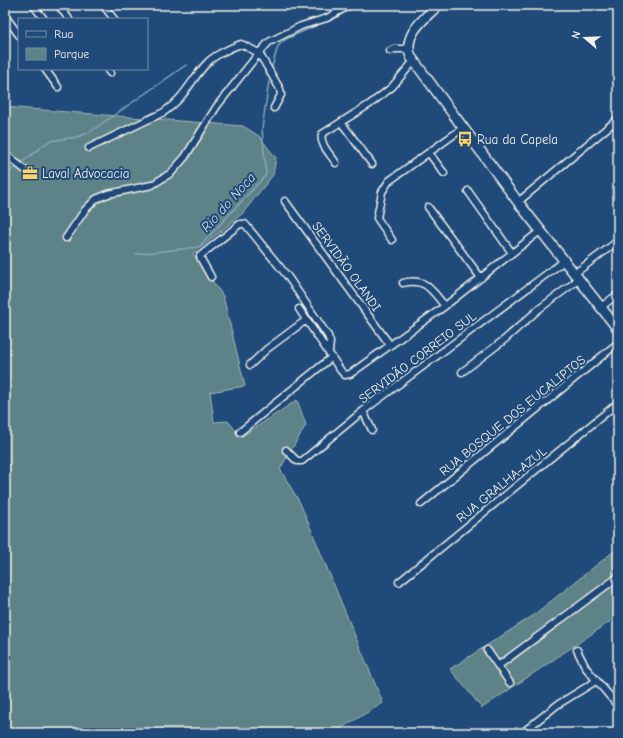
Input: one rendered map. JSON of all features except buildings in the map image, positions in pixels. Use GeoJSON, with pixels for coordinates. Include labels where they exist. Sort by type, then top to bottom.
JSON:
{"type":"FeatureCollection","features":[{"type":"Feature","properties":{"kind":"main road"},"geometry":{"type":"LineString","coordinates":[[438,5],[415,29],[410,39],[408,49],[414,62],[540,231],[618,329]]}},
{"type":"Feature","properties":{"kind":"street"},"geometry":{"type":"LineString","coordinates":[[33,5],[43,18]]}},
{"type":"Feature","properties":{"kind":"street"},"geometry":{"type":"LineString","coordinates":[[58,5],[68,18]]}},
{"type":"Feature","properties":{"kind":"street"},"geometry":{"type":"LineString","coordinates":[[103,5],[113,18]]}},
{"type":"Feature","properties":{"kind":"street"},"geometry":{"type":"LineString","coordinates":[[66,238],[85,210],[96,199],[108,194],[152,185],[171,173],[185,157],[210,116],[269,42],[301,26],[327,18],[350,5]]}},
{"type":"Feature","properties":{"kind":"street"},"geometry":{"type":"LineString","coordinates":[[5,16],[18,34]]}},
{"type":"Feature","properties":{"kind":"street"},"geometry":{"type":"LineString","coordinates":[[89,148],[171,107],[185,93],[208,62],[241,44],[259,53],[280,89],[281,95],[274,108]]}},
{"type":"Feature","properties":{"kind":"street"},"geometry":{"type":"LineString","coordinates":[[390,51],[394,49],[408,49]]}},
{"type":"Feature","properties":{"kind":"street"},"geometry":{"type":"LineString","coordinates":[[336,163],[322,142],[322,134],[370,104],[392,87],[414,62]]}},
{"type":"Feature","properties":{"kind":"street"},"geometry":{"type":"LineString","coordinates":[[46,70],[58,87]]}},
{"type":"Feature","properties":{"kind":"street"},"geometry":{"type":"LineString","coordinates":[[518,202],[618,120]]}},
{"type":"Feature","properties":{"kind":"street"},"geometry":{"type":"LineString","coordinates":[[341,122],[372,164]]}},
{"type":"Feature","properties":{"kind":"street"},"geometry":{"type":"LineString","coordinates":[[392,240],[377,218],[384,187],[395,176],[429,154],[463,128]]}},
{"type":"Feature","properties":{"kind":"street"},"geometry":{"type":"LineString","coordinates":[[5,154],[21,166]]}},
{"type":"Feature","properties":{"kind":"street"},"geometry":{"type":"LineString","coordinates":[[429,154],[444,173]]}},
{"type":"Feature","properties":{"kind":"street"},"geometry":{"type":"LineString","coordinates":[[468,191],[512,253]]}},
{"type":"Feature","properties":{"kind":"street","name":"SERVIDÃO OLANDI"},"geometry":{"type":"LineString","coordinates":[[285,201],[390,345]]}},
{"type":"Feature","properties":{"kind":"street"},"geometry":{"type":"LineString","coordinates":[[428,207],[481,278]]}},
{"type":"Feature","properties":{"kind":"street"},"geometry":{"type":"LineString","coordinates":[[211,277],[200,256],[240,224],[245,224],[288,277],[328,336],[330,342],[330,355],[240,432]]}},
{"type":"Feature","properties":{"kind":"street"},"geometry":{"type":"LineString","coordinates":[[299,309],[343,374],[350,374],[445,306],[540,231]]}},
{"type":"Feature","properties":{"kind":"street"},"geometry":{"type":"LineString","coordinates":[[462,372],[504,340],[539,308],[618,241]]}},
{"type":"Feature","properties":{"kind":"street","name":"SERVIDÃO CORREIO SUL"},"geometry":{"type":"LineString","coordinates":[[286,450],[297,461],[302,461],[363,411],[564,261]]}},
{"type":"Feature","properties":{"kind":"street"},"geometry":{"type":"LineString","coordinates":[[403,283],[410,281],[420,282],[428,286],[445,306]]}},
{"type":"Feature","properties":{"kind":"street"},"geometry":{"type":"LineString","coordinates":[[601,307],[618,294]]}},
{"type":"Feature","properties":{"kind":"street"},"geometry":{"type":"LineString","coordinates":[[250,365],[267,348],[306,320]]}},
{"type":"Feature","properties":{"kind":"street","name":"RUA BOSQUE DOS EUCALIPTOS"},"geometry":{"type":"LineString","coordinates":[[421,504],[618,343]]}},
{"type":"Feature","properties":{"kind":"street","name":"RUA GRALHA-AZUL"},"geometry":{"type":"LineString","coordinates":[[399,582],[618,403]]}},
{"type":"Feature","properties":{"kind":"street"},"geometry":{"type":"LineString","coordinates":[[363,411],[372,430]]}},
{"type":"Feature","properties":{"kind":"street"},"geometry":{"type":"LineString","coordinates":[[498,666],[618,578]]}},
{"type":"Feature","properties":{"kind":"street"},"geometry":{"type":"LineString","coordinates":[[487,650],[510,682]]}},
{"type":"Feature","properties":{"kind":"street"},"geometry":{"type":"LineString","coordinates":[[578,650],[583,665],[618,706]]}},
{"type":"Feature","properties":{"kind":"street"},"geometry":{"type":"LineString","coordinates":[[522,733],[557,705],[596,681]]}},
{"type":"Feature","properties":{"kind":"green space"},"geometry":{"type":"Polygon","coordinates":[[[5,107],[243,126],[259,136],[276,158],[273,175],[242,214],[193,254],[223,296],[245,386],[210,392],[214,422],[228,421],[241,437],[297,400],[306,425],[280,469],[300,503],[383,703],[333,733],[5,733],[5,107]]]}},
{"type":"Feature","properties":{"kind":"green space"},"geometry":{"type":"Polygon","coordinates":[[[618,548],[618,616],[482,708],[450,669],[531,617],[618,548]]]}},
{"type":"Feature","properties":{"kind":"waterway","name":"Rio do Noca"},"geometry":{"type":"LineString","coordinates":[[347,10],[355,5]]}},
{"type":"Feature","properties":{"kind":"waterway","name":"Rio do Noca"},"geometry":{"type":"LineString","coordinates":[[271,70],[278,46],[286,39],[324,22]]}},
{"type":"Feature","properties":{"kind":"waterway"},"geometry":{"type":"LineString","coordinates":[[20,164],[49,141],[77,137],[90,132],[186,65]]}},
{"type":"Feature","properties":{"kind":"waterway","name":"Rio do Noca"},"geometry":{"type":"LineString","coordinates":[[136,254],[199,247],[266,175],[262,129],[269,81]]}},
{"type":"Feature","properties":{"kind":"waterway"},"geometry":{"type":"LineString","coordinates":[[5,172],[10,171],[17,166]]}},
{"type":"Feature","properties":{"kind":"place","name":"Rua da Capela"},"geometry":{"type":"Point","coordinates":[465,139]}},
{"type":"Feature","properties":{"kind":"place","name":"Laval Advocacia"},"geometry":{"type":"Point","coordinates":[30,173]}}]}
